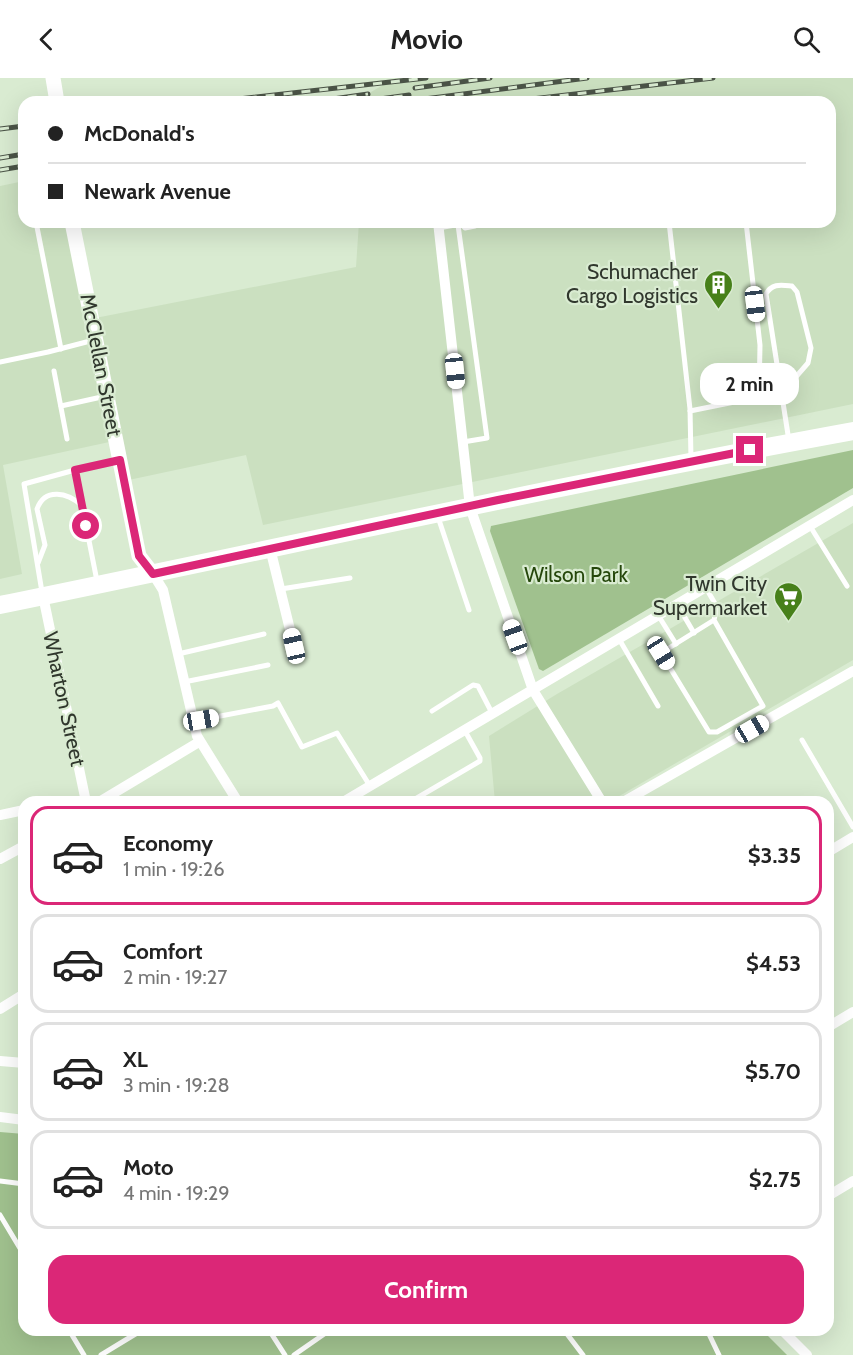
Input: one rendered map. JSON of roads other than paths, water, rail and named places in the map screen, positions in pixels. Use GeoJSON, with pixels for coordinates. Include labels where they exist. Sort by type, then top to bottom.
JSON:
{"type":"FeatureCollection","features":[{"type":"Feature","properties":{"kind":"main road"},"geometry":{"type":"LineString","coordinates":[[53,78],[56,96]]}},
{"type":"Feature","properties":{"kind":"main road","name":"McClellan Street"},"geometry":{"type":"LineString","coordinates":[[73,228],[139,556],[153,574]]}},
{"type":"Feature","properties":{"kind":"main road"},"geometry":{"type":"LineString","coordinates":[[1,600],[43,596],[498,500],[853,431]]}},
{"type":"Feature","properties":{"kind":"street"},"geometry":{"type":"LineString","coordinates":[[438,228],[470,507],[533,690],[598,796]]}},
{"type":"Feature","properties":{"kind":"street"},"geometry":{"type":"LineString","coordinates":[[352,796],[853,500]]}},
{"type":"Feature","properties":{"kind":"street"},"geometry":{"type":"LineString","coordinates":[[270,548],[294,646]]}},
{"type":"Feature","properties":{"kind":"street"},"geometry":{"type":"LineString","coordinates":[[153,574],[163,590],[199,742],[234,796]]}},
{"type":"Feature","properties":{"kind":"street","name":"Wharton Street"},"geometry":{"type":"LineString","coordinates":[[43,596],[85,796]]}},
{"type":"Feature","properties":{"kind":"street"},"geometry":{"type":"LineString","coordinates":[[634,796],[853,671]]}},
{"type":"Feature","properties":{"kind":"street"},"geometry":{"type":"LineString","coordinates":[[109,796],[199,742]]}},
{"type":"Feature","properties":{"kind":"street"},"geometry":{"type":"LineString","coordinates":[[0,815],[18,811]]}},
{"type":"Feature","properties":{"kind":"street"},"geometry":{"type":"LineString","coordinates":[[834,848],[853,837]]}},
{"type":"Feature","properties":{"kind":"street"},"geometry":{"type":"LineString","coordinates":[[0,860],[18,850]]}},
{"type":"Feature","properties":{"kind":"street"},"geometry":{"type":"LineString","coordinates":[[0,1009],[18,998]]}},
{"type":"Feature","properties":{"kind":"street"},"geometry":{"type":"LineString","coordinates":[[834,1023],[853,1012]]}},
{"type":"Feature","properties":{"kind":"street"},"geometry":{"type":"LineString","coordinates":[[0,1061],[18,1062]]}},
{"type":"Feature","properties":{"kind":"street"},"geometry":{"type":"LineString","coordinates":[[0,1117],[18,1119]]}},
{"type":"Feature","properties":{"kind":"street"},"geometry":{"type":"LineString","coordinates":[[834,1190],[853,1180]]}},
{"type":"Feature","properties":{"kind":"street"},"geometry":{"type":"LineString","coordinates":[[788,1336],[807,1355]]}},
{"type":"Feature","properties":{"kind":"lane"},"geometry":{"type":"LineString","coordinates":[[37,228],[61,349]]}},
{"type":"Feature","properties":{"kind":"lane"},"geometry":{"type":"LineString","coordinates":[[461,228],[487,438],[463,442]]}},
{"type":"Feature","properties":{"kind":"lane"},"geometry":{"type":"LineString","coordinates":[[670,228],[690,411],[691,461]]}},
{"type":"Feature","properties":{"kind":"lane"},"geometry":{"type":"LineString","coordinates":[[690,411],[759,397],[760,345],[747,228]]}},
{"type":"Feature","properties":{"kind":"lane"},"geometry":{"type":"LineString","coordinates":[[781,394],[808,363],[811,348],[797,292],[792,286],[777,285],[769,288],[766,294],[781,394],[789,443]]}},
{"type":"Feature","properties":{"kind":"lane"},"geometry":{"type":"LineString","coordinates":[[0,362],[96,339]]}},
{"type":"Feature","properties":{"kind":"lane"},"geometry":{"type":"LineString","coordinates":[[54,371],[67,439]]}},
{"type":"Feature","properties":{"kind":"lane"},"geometry":{"type":"LineString","coordinates":[[61,406],[107,396]]}},
{"type":"Feature","properties":{"kind":"lane"},"geometry":{"type":"LineString","coordinates":[[43,596],[24,484],[120,460]]}},
{"type":"Feature","properties":{"kind":"lane"},"geometry":{"type":"LineString","coordinates":[[75,470],[98,585]]}},
{"type":"Feature","properties":{"kind":"lane"},"geometry":{"type":"LineString","coordinates":[[38,563],[45,545],[37,509],[38,504],[43,499],[62,494],[72,497],[82,506]]}},
{"type":"Feature","properties":{"kind":"lane"},"geometry":{"type":"LineString","coordinates":[[437,514],[469,610]]}},
{"type":"Feature","properties":{"kind":"lane"},"geometry":{"type":"LineString","coordinates":[[810,526],[851,584]]}},
{"type":"Feature","properties":{"kind":"lane"},"geometry":{"type":"LineString","coordinates":[[281,589],[350,578]]}},
{"type":"Feature","properties":{"kind":"lane"},"geometry":{"type":"LineString","coordinates":[[706,588],[717,607],[714,620],[770,718]]}},
{"type":"Feature","properties":{"kind":"lane"},"geometry":{"type":"LineString","coordinates":[[677,604],[694,633]]}},
{"type":"Feature","properties":{"kind":"lane"},"geometry":{"type":"LineString","coordinates":[[658,615],[676,644]]}},
{"type":"Feature","properties":{"kind":"lane"},"geometry":{"type":"LineString","coordinates":[[714,620],[661,653],[709,732],[717,732],[763,706]]}},
{"type":"Feature","properties":{"kind":"lane"},"geometry":{"type":"LineString","coordinates":[[178,654],[264,634]]}},
{"type":"Feature","properties":{"kind":"lane"},"geometry":{"type":"LineString","coordinates":[[619,639],[658,706]]}},
{"type":"Feature","properties":{"kind":"lane"},"geometry":{"type":"LineString","coordinates":[[184,682],[268,665]]}},
{"type":"Feature","properties":{"kind":"lane"},"geometry":{"type":"LineString","coordinates":[[432,711],[473,685],[478,686],[492,712]]}},
{"type":"Feature","properties":{"kind":"lane"},"geometry":{"type":"LineString","coordinates":[[194,721],[273,706],[278,703],[302,747],[337,732],[370,786]]}},
{"type":"Feature","properties":{"kind":"lane"},"geometry":{"type":"LineString","coordinates":[[420,796],[480,761],[464,729]]}},
{"type":"Feature","properties":{"kind":"lane"},"geometry":{"type":"LineString","coordinates":[[802,740],[853,827]]}},
{"type":"Feature","properties":{"kind":"lane"},"geometry":{"type":"LineString","coordinates":[[0,1181],[18,1183]]}},
{"type":"Feature","properties":{"kind":"lane"},"geometry":{"type":"LineString","coordinates":[[0,1215],[18,1245]]}},
{"type":"Feature","properties":{"kind":"lane"},"geometry":{"type":"LineString","coordinates":[[73,1336],[84,1355]]}},
{"type":"Feature","properties":{"kind":"lane"},"geometry":{"type":"LineString","coordinates":[[101,1355],[132,1336]]}},
{"type":"Feature","properties":{"kind":"lane"},"geometry":{"type":"LineString","coordinates":[[272,1336],[285,1355]]}},
{"type":"Feature","properties":{"kind":"lane"},"geometry":{"type":"LineString","coordinates":[[294,1355],[321,1336]]}},
{"type":"Feature","properties":{"kind":"lane"},"geometry":{"type":"LineString","coordinates":[[568,1336],[582,1355]]}},
{"type":"Feature","properties":{"kind":"lane"},"geometry":{"type":"LineString","coordinates":[[710,1336],[719,1355]]}},
{"type":"Feature","properties":{"kind":"railway"},"geometry":{"type":"LineString","coordinates":[[266,96],[426,78]]}},
{"type":"Feature","properties":{"kind":"railway"},"geometry":{"type":"LineString","coordinates":[[415,88],[490,78]]}},
{"type":"Feature","properties":{"kind":"railway"},"geometry":{"type":"LineString","coordinates":[[448,96],[587,78]]}},
{"type":"Feature","properties":{"kind":"railway"},"geometry":{"type":"LineString","coordinates":[[558,96],[713,78]]}},
{"type":"Feature","properties":{"kind":"railway"},"geometry":{"type":"LineString","coordinates":[[354,96],[368,94]]}},
{"type":"Feature","properties":{"kind":"railway"},"geometry":{"type":"LineString","coordinates":[[402,96],[409,95]]}},
{"type":"Feature","properties":{"kind":"railway"},"geometry":{"type":"LineString","coordinates":[[0,129],[18,127]]}},
{"type":"Feature","properties":{"kind":"railway"},"geometry":{"type":"LineString","coordinates":[[0,158],[18,155]]}},
{"type":"Feature","properties":{"kind":"railway"},"geometry":{"type":"LineString","coordinates":[[0,170],[18,167]]}},
{"type":"Feature","properties":{"kind":"place","name":"Schumacher Cargo Logistics"},"geometry":{"type":"Point","coordinates":[719,310]}},
{"type":"Feature","properties":{"kind":"place","name":"Twin City Supermarket"},"geometry":{"type":"Point","coordinates":[788,622]}},
{"type":"Feature","properties":{"kind":"park label","name":"Wilson Park"},"geometry":{"type":"Point","coordinates":[576,575]}}]}
